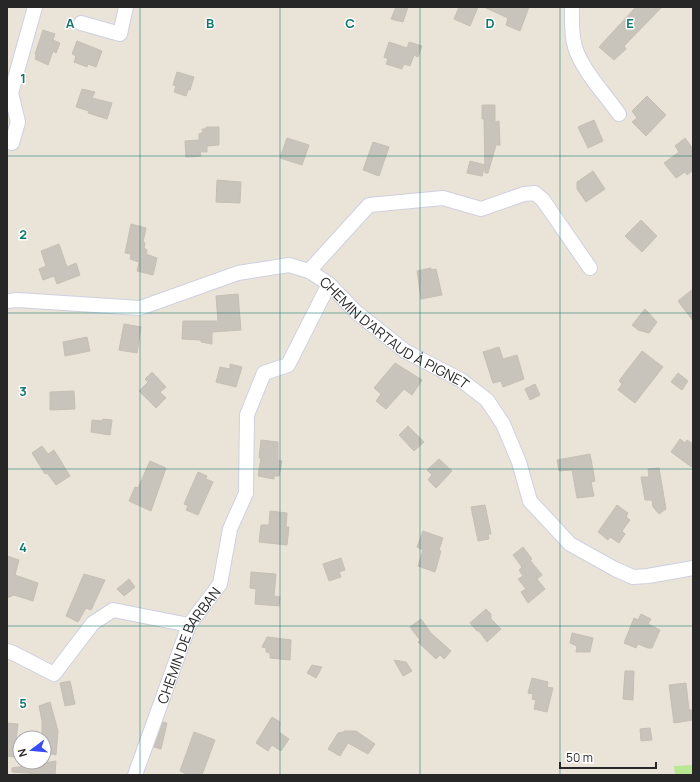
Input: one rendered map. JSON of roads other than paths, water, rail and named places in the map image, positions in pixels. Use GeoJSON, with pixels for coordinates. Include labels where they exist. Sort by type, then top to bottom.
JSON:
{"type":"FeatureCollection","features":[{"type":"Feature","properties":{"kind":"street"},"geometry":{"type":"LineString","coordinates":[[12,143],[18,122],[11,93],[35,7]]}},
{"type":"Feature","properties":{"kind":"street"},"geometry":{"type":"LineString","coordinates":[[81,23],[120,34],[126,7]]}},
{"type":"Feature","properties":{"kind":"street"},"geometry":{"type":"LineString","coordinates":[[572,7],[572,36],[580,60],[619,114]]}},
{"type":"Feature","properties":{"kind":"street"},"geometry":{"type":"LineString","coordinates":[[309,271],[369,205],[443,198],[481,209],[524,194],[535,193],[543,200],[590,268]]}},
{"type":"Feature","properties":{"kind":"street","name":"CHEMIN D'ARTAUD À PIGNET"},"geometry":{"type":"LineString","coordinates":[[7,301],[18,300],[140,308],[238,273],[289,265],[309,271],[329,284],[356,312],[405,351],[461,380],[487,400],[503,424],[519,462],[530,501],[570,544],[615,569],[633,577],[648,576],[693,568]]}},
{"type":"Feature","properties":{"kind":"street","name":"CHEMIN DE BARBAN"},"geometry":{"type":"LineString","coordinates":[[135,775],[189,625],[220,584],[230,529],[246,493],[247,415],[264,373],[288,365],[329,284]]}},
{"type":"Feature","properties":{"kind":"street"},"geometry":{"type":"LineString","coordinates":[[7,651],[13,652],[54,674],[93,623],[113,610],[189,625]]}}]}
